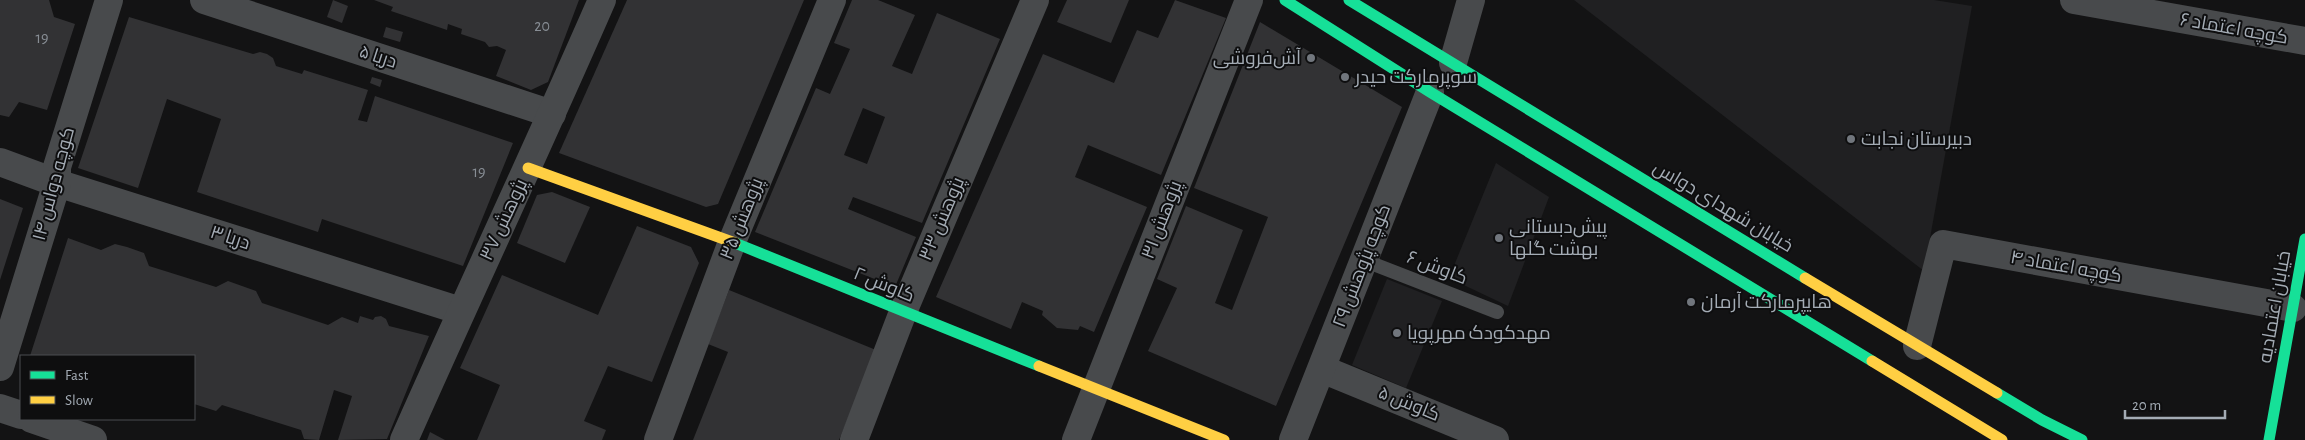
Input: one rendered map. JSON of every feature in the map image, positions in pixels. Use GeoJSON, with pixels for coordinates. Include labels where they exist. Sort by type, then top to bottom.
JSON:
{"type":"FeatureCollection","features":[{"type":"Feature","properties":{"kind":"street","name":"کوچه دواس ۱۴"},"geometry":{"type":"LineString","coordinates":[[0,367],[57,183],[57,167],[109,0]]}},
{"type":"Feature","properties":{"kind":"street","name":"دریا ۵"},"geometry":{"type":"LineString","coordinates":[[204,0],[552,114]]}},
{"type":"Feature","properties":{"kind":"street","name":"پژوهش ۳۷"},"geometry":{"type":"LineString","coordinates":[[404,440],[602,0]]}},
{"type":"Feature","properties":{"kind":"street","name":"پژوهش ۳۵"},"geometry":{"type":"LineString","coordinates":[[658,440],[732,242],[832,0]]}},
{"type":"Feature","properties":{"kind":"street","name":"پژوهش ۳۳"},"geometry":{"type":"LineString","coordinates":[[854,440],[903,312],[1035,0]]}},
{"type":"Feature","properties":{"kind":"street","name":"پژوهش ۳۱"},"geometry":{"type":"LineString","coordinates":[[1076,440],[1249,0]]}},
{"type":"Feature","properties":{"kind":"street"},"geometry":{"type":"LineString","coordinates":[[1285,0],[1430,92],[2000,440]]}},
{"type":"Feature","properties":{"kind":"street","name":"خیابان شهدای دواس"},"geometry":{"type":"LineString","coordinates":[[1349,0],[1916,346],[2042,420],[2082,440]]}},
{"type":"Feature","properties":{"kind":"street"},"geometry":{"type":"LineString","coordinates":[[1453,62],[1471,0]]}},
{"type":"Feature","properties":{"kind":"street","name":"کوچه اعتماد ۶"},"geometry":{"type":"LineString","coordinates":[[2074,0],[2305,41]]}},
{"type":"Feature","properties":{"kind":"street","name":"کوچه پژوهش ۲۹"},"geometry":{"type":"LineString","coordinates":[[1293,440],[1430,92]]}},
{"type":"Feature","properties":{"kind":"street","name":"دریا ۳"},"geometry":{"type":"LineString","coordinates":[[0,162],[57,183],[461,311]]}},
{"type":"Feature","properties":{"kind":"street","name":"کاوش ۲"},"geometry":{"type":"LineString","coordinates":[[528,168],[732,242],[1224,440]]}},
{"type":"Feature","properties":{"kind":"street","name":"خیابان اعتمادیه"},"geometry":{"type":"LineString","coordinates":[[2268,440],[2305,239]]}},
{"type":"Feature","properties":{"kind":"street","name":"کوچه اعتماد ۴"},"geometry":{"type":"LineString","coordinates":[[1916,346],[1943,244],[2293,308]]}},
{"type":"Feature","properties":{"kind":"street","name":"کاوش ۵"},"geometry":{"type":"LineString","coordinates":[[1322,369],[1466,434],[1495,440]]}},
{"type":"Feature","properties":{"kind":"street"},"geometry":{"type":"LineString","coordinates":[[0,408],[20,415]]}},
{"type":"Feature","properties":{"kind":"street"},"geometry":{"type":"LineString","coordinates":[[35,420],[93,440]]}},
{"type":"Feature","properties":{"kind":"street"},"geometry":{"type":"LineString","coordinates":[[2035,434],[2042,420]]}},
{"type":"Feature","properties":{"kind":"lane","name":"کاوش ۶"},"geometry":{"type":"LineString","coordinates":[[1363,260],[1497,312]]}},
{"type":"Feature","properties":{"kind":"shaded area","name":"دبیرستان نجابت"},"geometry":{"type":"Polygon","coordinates":[[[1574,0],[1934,0],[1972,6],[1924,271],[1574,0]]]}},
{"type":"Feature","properties":{"kind":"shaded area","name":"پیش‌دبستانی بهشت گلها"},"geometry":{"type":"Polygon","coordinates":[[[1496,163],[1549,197],[1508,306],[1449,278],[1496,163]]]}},
{"type":"Feature","properties":{"kind":"shaded area","name":"مهدکودک مهرپویا"},"geometry":{"type":"Polygon","coordinates":[[[1387,279],[1442,301],[1406,388],[1352,365],[1387,279]]]}},
{"type":"Feature","properties":{"kind":"building"},"geometry":{"type":"Polygon","coordinates":[[[0,0],[49,0],[54,17],[75,24],[47,110],[19,102],[9,117],[0,115],[0,0]]]}},
{"type":"Feature","properties":{"kind":"building"},"geometry":{"type":"Polygon","coordinates":[[[333,0],[348,6],[342,23],[327,17],[333,0]]]}},
{"type":"Feature","properties":{"kind":"building"},"geometry":{"type":"Polygon","coordinates":[[[374,0],[579,0],[548,82],[531,90],[496,76],[506,50],[497,46],[489,47],[485,42],[461,34],[462,29],[448,24],[447,30],[391,11],[393,7],[374,0]]]}},
{"type":"Feature","properties":{"kind":"building"},"geometry":{"type":"Polygon","coordinates":[[[627,0],[804,0],[718,204],[706,207],[559,153],[627,0]]]}},
{"type":"Feature","properties":{"kind":"building"},"geometry":{"type":"Polygon","coordinates":[[[852,0],[878,0],[915,15],[892,66],[912,74],[937,13],[1000,39],[922,223],[853,197],[848,209],[916,237],[895,287],[755,232],[816,88],[830,94],[850,49],[834,43],[852,0]],[[863,108],[844,155],[867,164],[885,117],[863,108]]]}},
{"type":"Feature","properties":{"kind":"building"},"geometry":{"type":"Polygon","coordinates":[[[1067,0],[1129,0],[1111,43],[1057,22],[1067,0]]]}},
{"type":"Feature","properties":{"kind":"building"},"geometry":{"type":"Polygon","coordinates":[[[1175,0],[1226,18],[1161,175],[1088,145],[1075,177],[1147,207],[1094,332],[1080,326],[1078,330],[1057,328],[1042,315],[1043,311],[1022,302],[1011,329],[936,297],[1043,54],[1114,83],[1137,30],[1158,38],[1175,0]]]}},
{"type":"Feature","properties":{"kind":"building"},"geometry":{"type":"Polygon","coordinates":[[[129,17],[253,54],[260,52],[267,54],[273,58],[276,66],[302,74],[304,70],[368,90],[358,120],[367,122],[375,96],[513,143],[463,266],[322,219],[318,232],[197,192],[221,119],[167,99],[138,188],[78,168],[129,17]]]}},
{"type":"Feature","properties":{"kind":"building"},"geometry":{"type":"Polygon","coordinates":[[[1260,22],[1402,107],[1276,406],[1148,351],[1177,288],[1157,279],[1186,206],[1243,230],[1215,303],[1232,310],[1268,217],[1194,188],[1260,22]]]}},
{"type":"Feature","properties":{"kind":"building"},"geometry":{"type":"Polygon","coordinates":[[[386,27],[403,32],[400,42],[383,37],[386,27]]]}},
{"type":"Feature","properties":{"kind":"building"},"geometry":{"type":"Polygon","coordinates":[[[372,77],[382,80],[380,87],[370,83],[372,77]]]}},
{"type":"Feature","properties":{"kind":"building"},"geometry":{"type":"Polygon","coordinates":[[[552,192],[590,207],[565,263],[517,243],[537,195],[552,192]]]}},
{"type":"Feature","properties":{"kind":"building"},"geometry":{"type":"Polygon","coordinates":[[[0,199],[23,208],[0,280],[0,199]]]}},
{"type":"Feature","properties":{"kind":"building"},"geometry":{"type":"Polygon","coordinates":[[[637,226],[691,247],[699,263],[652,382],[608,366],[584,421],[606,430],[602,440],[477,440],[500,385],[460,368],[502,275],[598,315],[637,226]]]}},
{"type":"Feature","properties":{"kind":"building"},"geometry":{"type":"Polygon","coordinates":[[[68,238],[101,250],[115,244],[127,247],[144,253],[149,266],[216,287],[228,281],[256,291],[262,303],[328,325],[342,317],[358,323],[360,316],[373,320],[375,317],[381,316],[386,319],[389,326],[429,336],[387,439],[338,440],[352,396],[334,390],[319,440],[304,439],[301,430],[222,405],[216,411],[195,404],[195,355],[30,355],[68,238]]]}},
{"type":"Feature","properties":{"kind":"building"},"geometry":{"type":"Polygon","coordinates":[[[729,290],[876,350],[839,440],[693,440],[728,352],[708,344],[729,290]]]}},
{"type":"Feature","properties":{"kind":"building"},"geometry":{"type":"Polygon","coordinates":[[[430,432],[445,440],[427,440],[430,432]]]}},
{"type":"Feature","properties":{"kind":"traffic: fast"},"geometry":{"type":"LineString","coordinates":[[1285,0],[1430,92],[1872,361]]}},
{"type":"Feature","properties":{"kind":"traffic: fast"},"geometry":{"type":"LineString","coordinates":[[1349,0],[1805,278]]}},
{"type":"Feature","properties":{"kind":"traffic: fast"},"geometry":{"type":"LineString","coordinates":[[2269,440],[2305,239]]}},
{"type":"Feature","properties":{"kind":"traffic: fast"},"geometry":{"type":"LineString","coordinates":[[735,243],[1039,366]]}},
{"type":"Feature","properties":{"kind":"traffic: fast"},"geometry":{"type":"LineString","coordinates":[[1997,393],[2042,420],[2082,440]]}},
{"type":"Feature","properties":{"kind":"traffic: slow"},"geometry":{"type":"LineString","coordinates":[[528,168],[735,243]]}},
{"type":"Feature","properties":{"kind":"traffic: slow"},"geometry":{"type":"LineString","coordinates":[[1805,278],[1997,393]]}},
{"type":"Feature","properties":{"kind":"traffic: slow"},"geometry":{"type":"LineString","coordinates":[[1872,361],[2002,440]]}},
{"type":"Feature","properties":{"kind":"traffic: slow"},"geometry":{"type":"LineString","coordinates":[[1039,366],[1224,440]]}},
{"type":"Feature","properties":{"kind":"place","name":"آش‌فروشی"},"geometry":{"type":"Point","coordinates":[1311,58]}},
{"type":"Feature","properties":{"kind":"place","name":"سوپرمارکت حیدر"},"geometry":{"type":"Point","coordinates":[1345,77]}},
{"type":"Feature","properties":{"kind":"place","name":"دبیرستان نجابت"},"geometry":{"type":"Point","coordinates":[1851,139]}},
{"type":"Feature","properties":{"kind":"place","name":"پیش‌دبستانی بهشت گلها"},"geometry":{"type":"Point","coordinates":[1499,238]}},
{"type":"Feature","properties":{"kind":"place","name":"هایپرمارکت آرمان"},"geometry":{"type":"Point","coordinates":[1691,302]}},
{"type":"Feature","properties":{"kind":"place","name":"مهدکودک مهرپویا"},"geometry":{"type":"Point","coordinates":[1397,333]}}]}
